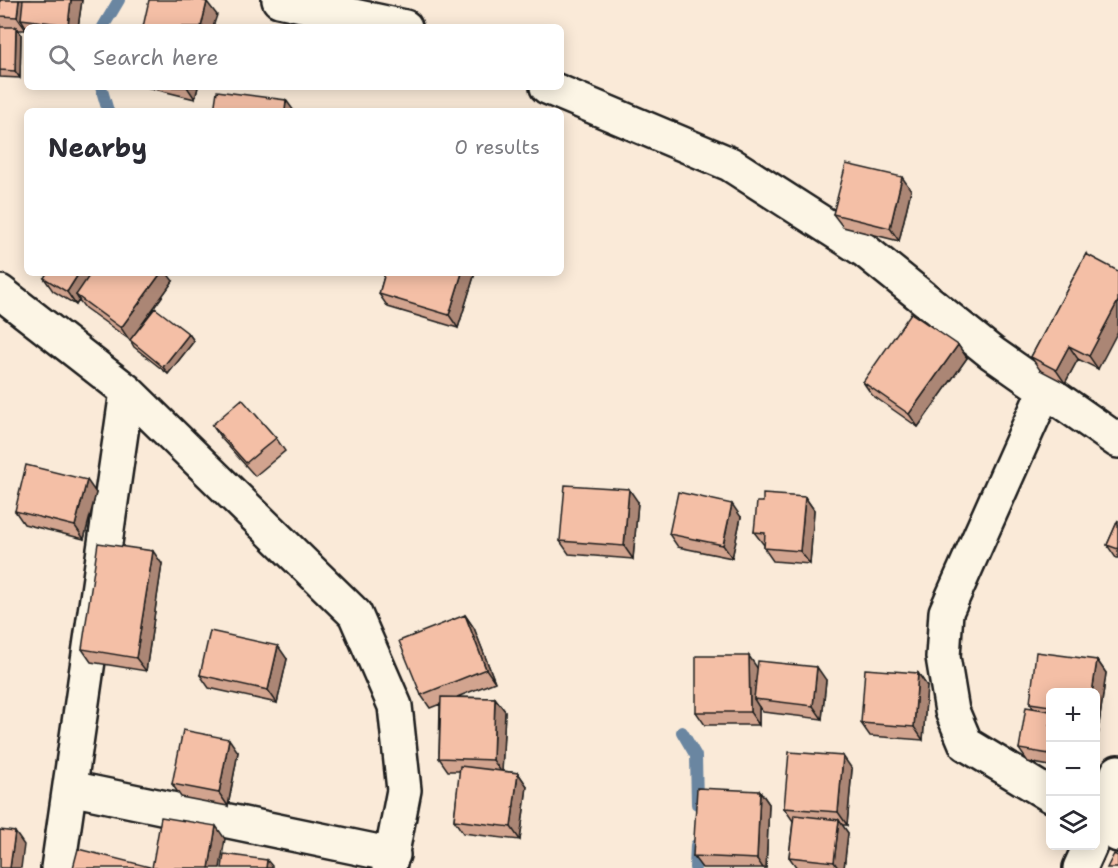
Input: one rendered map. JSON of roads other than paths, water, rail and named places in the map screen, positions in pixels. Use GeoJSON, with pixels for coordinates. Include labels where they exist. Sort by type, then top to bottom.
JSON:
{"type":"FeatureCollection","features":[{"type":"Feature","properties":{"kind":"street"},"geometry":{"type":"LineString","coordinates":[[279,0],[404,17]]}},
{"type":"Feature","properties":{"kind":"street"},"geometry":{"type":"LineString","coordinates":[[554,90],[730,164],[864,250],[992,353],[1118,441]]}},
{"type":"Feature","properties":{"kind":"street"},"geometry":{"type":"LineString","coordinates":[[0,292],[127,391],[355,614],[395,706],[404,790],[391,861],[70,788]]}},
{"type":"Feature","properties":{"kind":"street"},"geometry":{"type":"LineString","coordinates":[[1045,390],[946,612],[943,657],[952,711],[966,744],[1046,793]]}},
{"type":"Feature","properties":{"kind":"street"},"geometry":{"type":"LineString","coordinates":[[58,868],[127,391]]}},
{"type":"Feature","properties":{"kind":"street"},"geometry":{"type":"LineString","coordinates":[[1100,829],[1118,772]]}},
{"type":"Feature","properties":{"kind":"street"},"geometry":{"type":"LineString","coordinates":[[1080,868],[1090,850]]}},
{"type":"Feature","properties":{"kind":"waterway"},"geometry":{"type":"LineString","coordinates":[[105,24],[119,0]]}},
{"type":"Feature","properties":{"kind":"waterway"},"geometry":{"type":"LineString","coordinates":[[102,90],[107,108]]}},
{"type":"Feature","properties":{"kind":"waterway"},"geometry":{"type":"LineString","coordinates":[[682,732],[696,756],[697,804]]}},
{"type":"Feature","properties":{"kind":"waterway"},"geometry":{"type":"LineString","coordinates":[[695,868],[696,845]]}}]}
